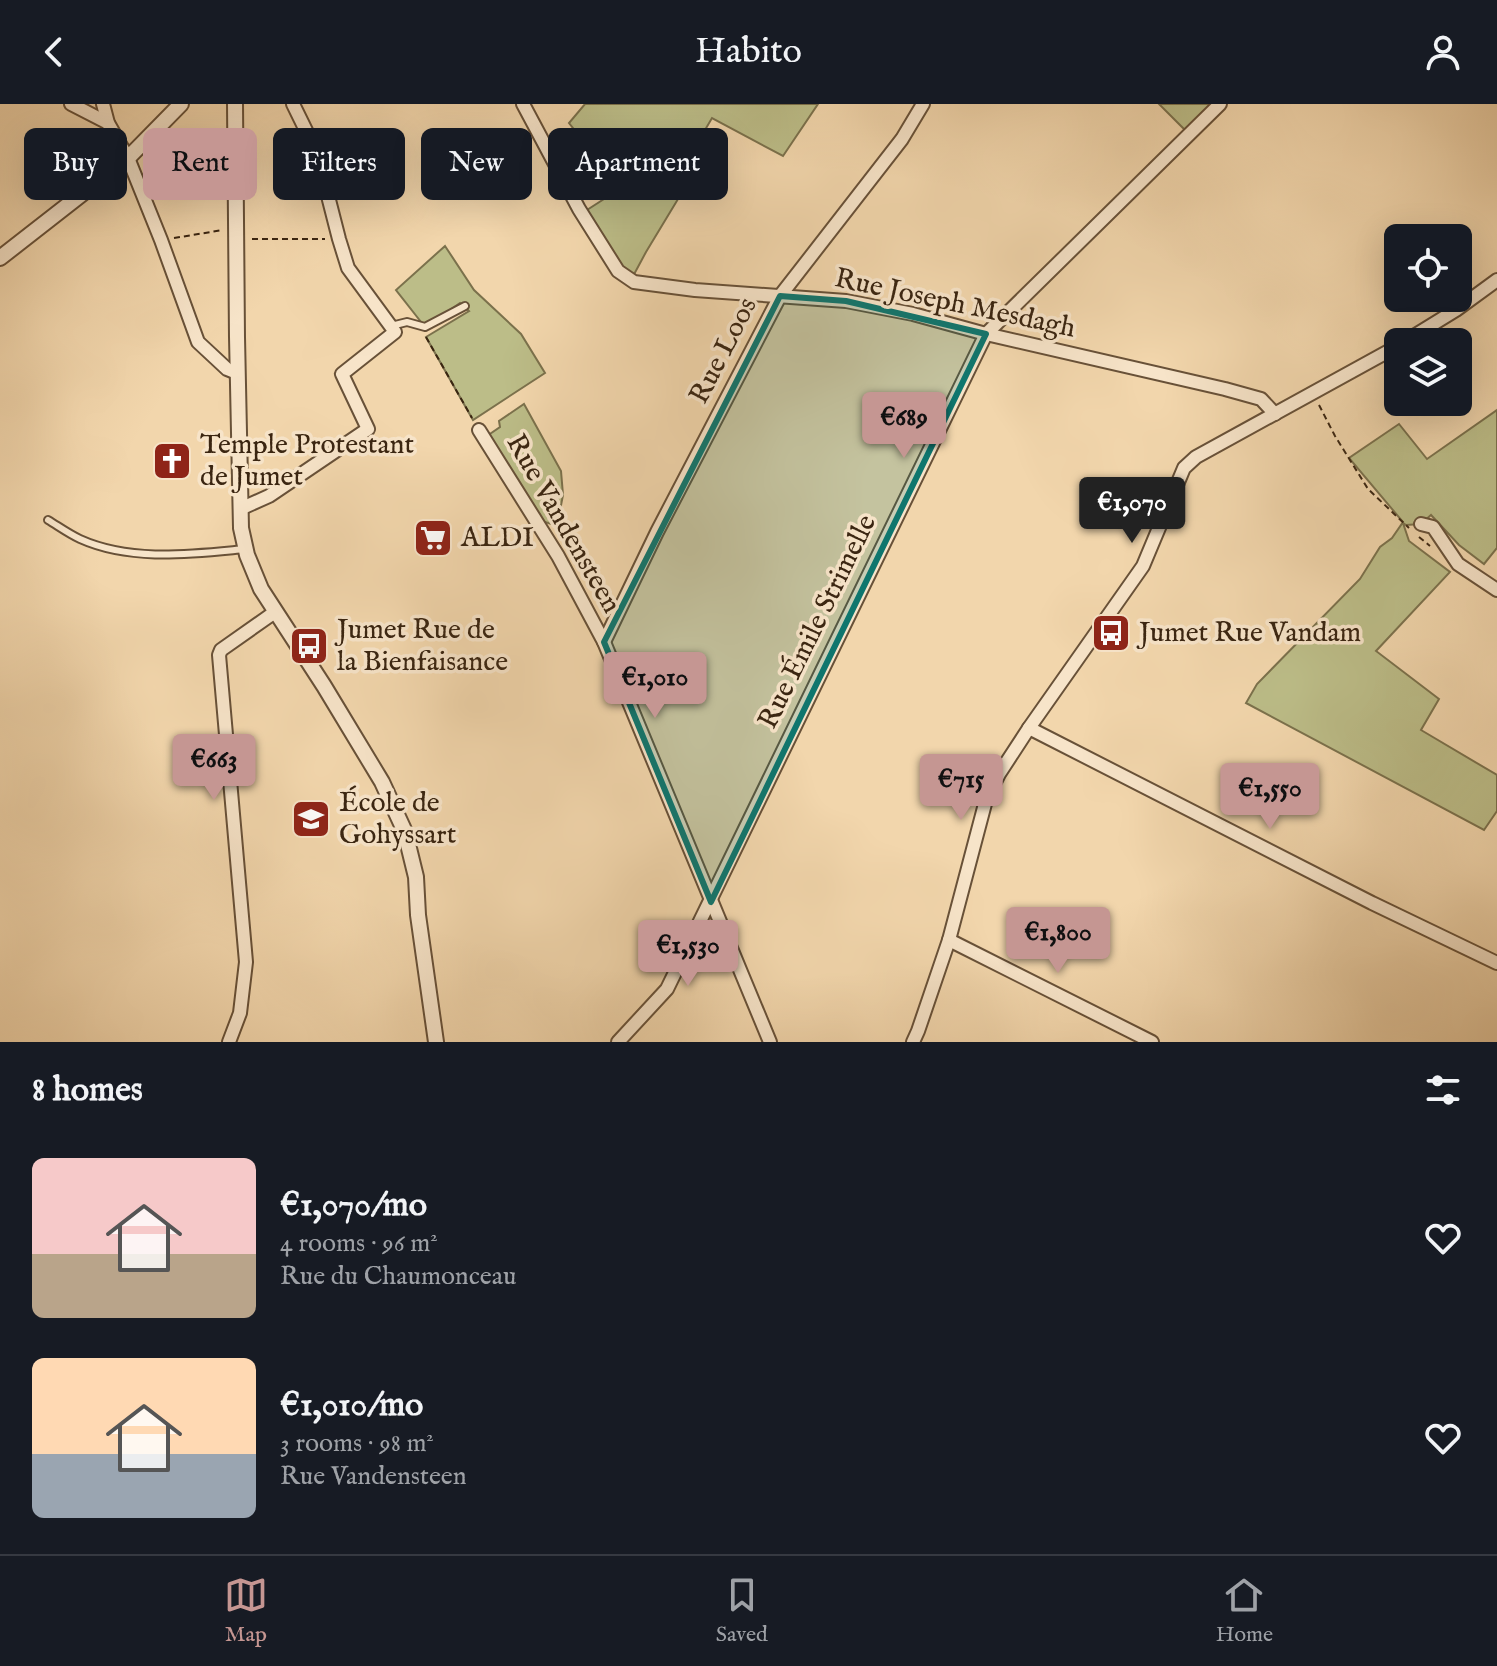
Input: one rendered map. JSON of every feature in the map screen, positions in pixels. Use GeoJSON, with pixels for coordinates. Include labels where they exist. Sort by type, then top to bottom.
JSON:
{"type":"FeatureCollection","features":[{"type":"Feature","properties":{"kind":"street"},"geometry":{"type":"LineString","coordinates":[[71,104],[108,123]]}},
{"type":"Feature","properties":{"kind":"street"},"geometry":{"type":"LineString","coordinates":[[103,104],[108,123],[128,158],[161,240],[198,342],[227,369],[237,373]]}},
{"type":"Feature","properties":{"kind":"street"},"geometry":{"type":"LineString","coordinates":[[0,258],[128,158],[181,104]]}},
{"type":"Feature","properties":{"kind":"street"},"geometry":{"type":"LineString","coordinates":[[235,104],[241,528],[261,589],[382,782],[405,832],[416,877],[418,915],[436,1042]]}},
{"type":"Feature","properties":{"kind":"street"},"geometry":{"type":"LineString","coordinates":[[240,509],[269,496],[368,429],[342,374],[395,332],[348,268],[317,153],[293,104]]}},
{"type":"Feature","properties":{"kind":"street","name":"Rue Joseph Mesdagh"},"geometry":{"type":"LineString","coordinates":[[523,104],[579,209],[618,271],[634,282],[695,290],[846,301],[913,314],[1225,389],[1261,399],[1275,414]]}},
{"type":"Feature","properties":{"kind":"street","name":"Rue Loos"},"geometry":{"type":"LineString","coordinates":[[604,642],[657,532],[780,296],[902,139],[923,104]]}},
{"type":"Feature","properties":{"kind":"street","name":"Rue Émile Strimelle"},"geometry":{"type":"LineString","coordinates":[[618,1042],[667,989],[986,334],[1220,104]]}},
{"type":"Feature","properties":{"kind":"street"},"geometry":{"type":"LineString","coordinates":[[1427,328],[1497,280]]}},
{"type":"Feature","properties":{"kind":"street"},"geometry":{"type":"LineString","coordinates":[[913,1042],[949,940],[986,800],[1029,728],[1143,566],[1184,468],[1196,457],[1384,354]]}},
{"type":"Feature","properties":{"kind":"street","name":"Rue Vandensteen"},"geometry":{"type":"LineString","coordinates":[[479,430],[558,556],[604,642],[770,1042]]}},
{"type":"Feature","properties":{"kind":"street"},"geometry":{"type":"LineString","coordinates":[[1421,524],[1433,527],[1458,564],[1497,590]]}},
{"type":"Feature","properties":{"kind":"street"},"geometry":{"type":"LineString","coordinates":[[229,1042],[240,1013],[246,962],[219,655],[221,650],[275,612]]}},
{"type":"Feature","properties":{"kind":"street"},"geometry":{"type":"LineString","coordinates":[[1029,728],[1372,903],[1497,963]]}},
{"type":"Feature","properties":{"kind":"street"},"geometry":{"type":"LineString","coordinates":[[949,940],[1152,1042]]}},
{"type":"Feature","properties":{"kind":"lane"},"geometry":{"type":"LineString","coordinates":[[391,326],[407,322],[425,327],[465,306]]}},
{"type":"Feature","properties":{"kind":"lane"},"geometry":{"type":"LineString","coordinates":[[48,520],[80,539],[117,551],[196,554],[246,549]]}},
{"type":"Feature","properties":{"kind":"path"},"geometry":{"type":"LineString","coordinates":[[161,240],[237,234],[339,239]]}},
{"type":"Feature","properties":{"kind":"path"},"geometry":{"type":"LineString","coordinates":[[421,330],[479,430]]}},
{"type":"Feature","properties":{"kind":"path"},"geometry":{"type":"LineString","coordinates":[[1313,393],[1368,489],[1430,547]]}},
{"type":"Feature","properties":{"kind":"highlighted area"},"geometry":{"type":"Polygon","coordinates":[[[780,296],[846,301],[986,334],[977,350],[711,902],[604,642],[780,296]]]}},
{"type":"Feature","properties":{"kind":"green space"},"geometry":{"type":"Polygon","coordinates":[[[585,104],[818,104],[783,156],[712,118],[706,128],[573,128],[569,123],[585,104]]]}},
{"type":"Feature","properties":{"kind":"green space"},"geometry":{"type":"Polygon","coordinates":[[[1159,104],[1221,104],[1189,134],[1159,104]]]}},
{"type":"Feature","properties":{"kind":"green space"},"geometry":{"type":"Polygon","coordinates":[[[602,200],[677,200],[631,280],[587,210],[602,200]]]}},
{"type":"Feature","properties":{"kind":"green space"},"geometry":{"type":"Polygon","coordinates":[[[445,246],[474,290],[521,334],[545,373],[473,420],[426,337],[469,311],[460,303],[425,327],[396,290],[445,246]]]}},
{"type":"Feature","properties":{"kind":"green space"},"geometry":{"type":"Polygon","coordinates":[[[524,404],[561,471],[563,495],[557,526],[536,519],[484,438],[500,427],[499,421],[524,404]]]}},
{"type":"Feature","properties":{"kind":"green space"},"geometry":{"type":"Polygon","coordinates":[[[1497,410],[1497,548],[1484,564],[1459,545],[1431,515],[1421,524],[1403,523],[1409,541],[1450,572],[1376,651],[1439,699],[1421,730],[1497,775],[1497,811],[1484,830],[1246,703],[1257,684],[1360,579],[1380,547],[1392,538],[1403,522],[1349,458],[1399,424],[1427,459],[1497,410]]]}},
{"type":"Feature","properties":{"kind":"place","name":"Temple Protestant de Jumet"},"geometry":{"type":"Point","coordinates":[172,461]}},
{"type":"Feature","properties":{"kind":"place","name":"ALDI"},"geometry":{"type":"Point","coordinates":[433,538]}},
{"type":"Feature","properties":{"kind":"place","name":"Jumet Rue Vandam"},"geometry":{"type":"Point","coordinates":[1111,633]}},
{"type":"Feature","properties":{"kind":"place","name":"Jumet Rue de la Bienfaisance"},"geometry":{"type":"Point","coordinates":[309,646]}},
{"type":"Feature","properties":{"kind":"place","name":"École de Gohyssart"},"geometry":{"type":"Point","coordinates":[311,819]}}]}
